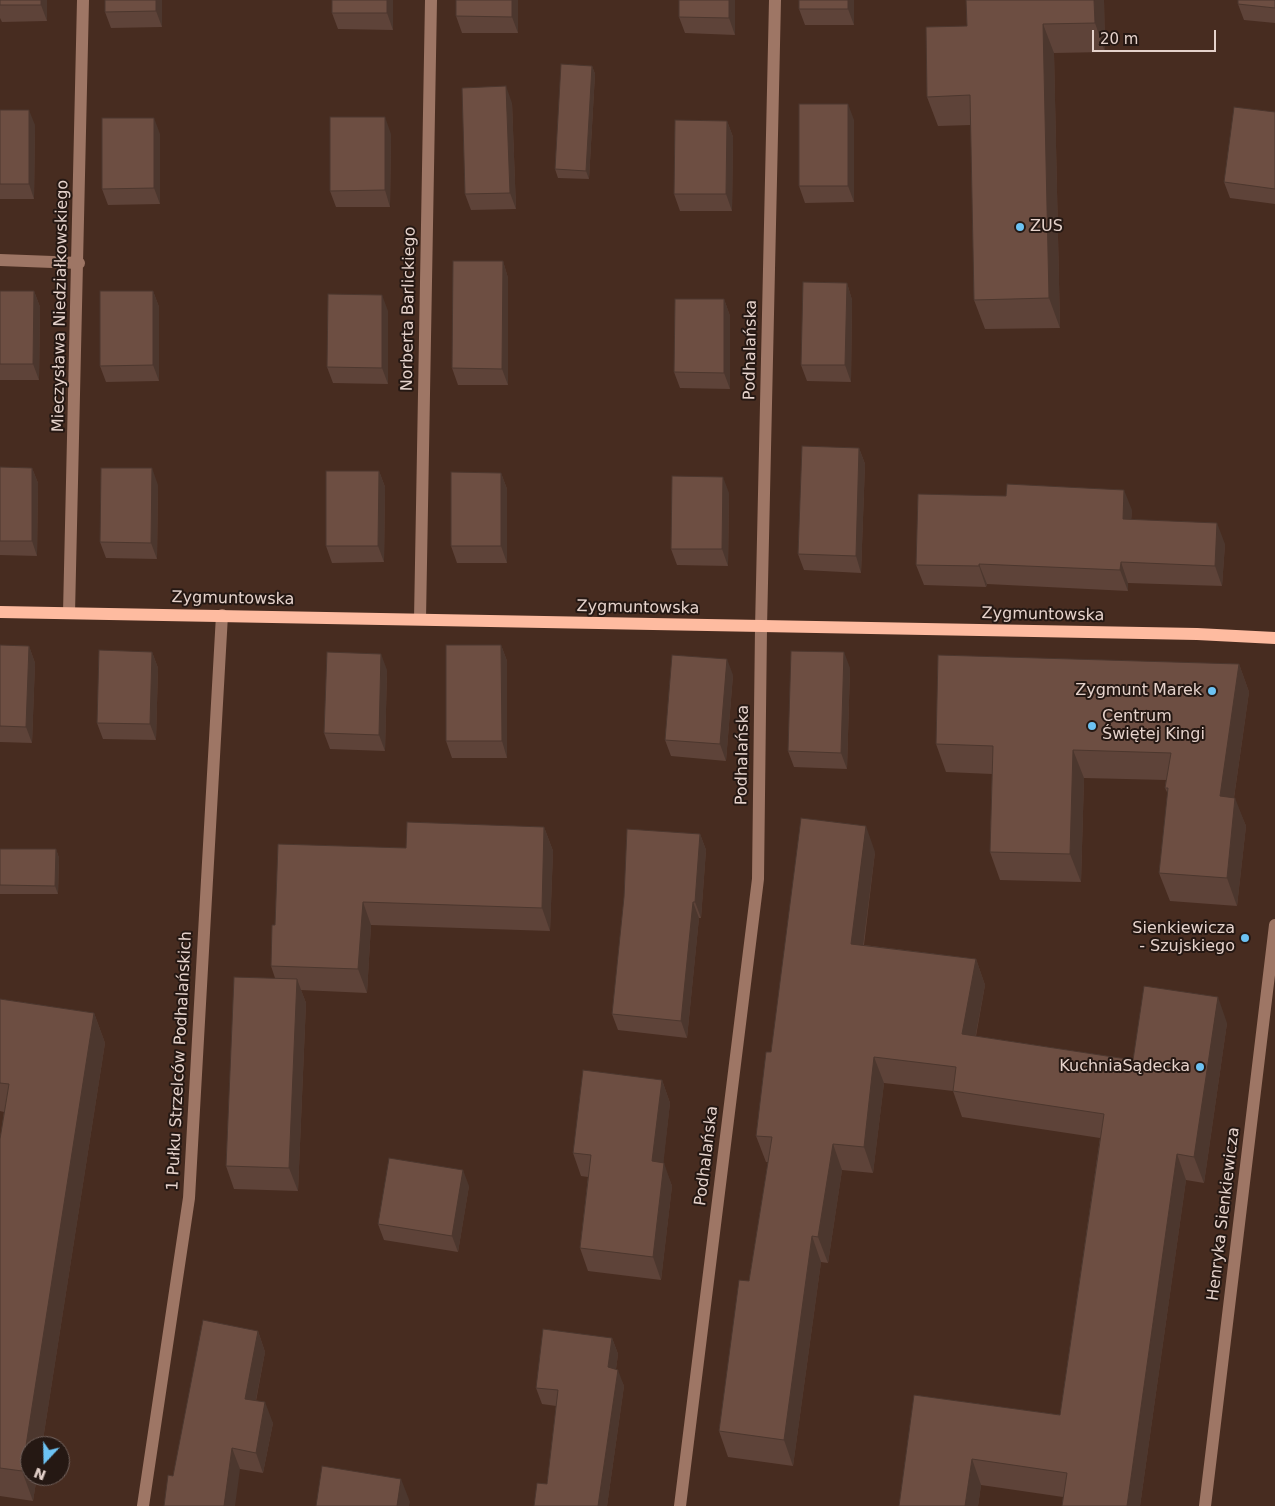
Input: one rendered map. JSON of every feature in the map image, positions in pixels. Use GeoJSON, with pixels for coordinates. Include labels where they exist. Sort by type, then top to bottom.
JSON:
{"type":"FeatureCollection","features":[{"type":"Feature","properties":{"kind":"main road","name":"Zygmuntowska"},"geometry":{"type":"LineString","coordinates":[[0,612],[420,619],[761,628],[1196,634],[1275,638]]}},
{"type":"Feature","properties":{"kind":"street","name":"Mieczysława Niedziałkowskiego"},"geometry":{"type":"LineString","coordinates":[[69,613],[79,262],[83,0]]}},
{"type":"Feature","properties":{"kind":"street","name":"Norberta Barlickiego"},"geometry":{"type":"LineString","coordinates":[[420,619],[430,0]]}},
{"type":"Feature","properties":{"kind":"street","name":"Podhalańska"},"geometry":{"type":"LineString","coordinates":[[680,1506],[758,879],[761,628],[775,0]]}},
{"type":"Feature","properties":{"kind":"street"},"geometry":{"type":"LineString","coordinates":[[0,260],[79,262]]}},
{"type":"Feature","properties":{"kind":"street","name":"1 Pułku Strzelców Podhalańskich"},"geometry":{"type":"LineString","coordinates":[[143,1506],[189,1198],[222,615]]}},
{"type":"Feature","properties":{"kind":"street","name":"Henryka Sienkiewicza"},"geometry":{"type":"LineString","coordinates":[[1205,1506],[1275,925]]}},
{"type":"Feature","properties":{"kind":"building"},"geometry":{"type":"Polygon","coordinates":[[[0,0],[41,0],[41,5],[0,5],[0,0]]]}},
{"type":"Feature","properties":{"kind":"building"},"geometry":{"type":"Polygon","coordinates":[[[105,0],[156,0],[156,11],[105,12],[105,0]]]}},
{"type":"Feature","properties":{"kind":"building"},"geometry":{"type":"Polygon","coordinates":[[[332,0],[387,0],[387,13],[332,13],[332,0]]]}},
{"type":"Feature","properties":{"kind":"building"},"geometry":{"type":"Polygon","coordinates":[[[456,0],[512,0],[512,17],[456,16],[456,0]]]}},
{"type":"Feature","properties":{"kind":"building"},"geometry":{"type":"Polygon","coordinates":[[[679,0],[729,0],[729,18],[679,17],[679,0]]]}},
{"type":"Feature","properties":{"kind":"building"},"geometry":{"type":"Polygon","coordinates":[[[799,0],[848,0],[848,9],[799,9],[799,0]]]}},
{"type":"Feature","properties":{"kind":"building","name":"ZUS"},"geometry":{"type":"Polygon","coordinates":[[[966,0],[1094,0],[1095,23],[1043,24],[1049,298],[974,300],[970,95],[927,97],[926,27],[967,26],[966,0]]]}},
{"type":"Feature","properties":{"kind":"building"},"geometry":{"type":"Polygon","coordinates":[[[1238,0],[1275,0],[1275,8],[1238,4],[1238,0]]]}},
{"type":"Feature","properties":{"kind":"building"},"geometry":{"type":"Polygon","coordinates":[[[561,64],[592,66],[586,171],[555,169],[561,64]]]}},
{"type":"Feature","properties":{"kind":"building"},"geometry":{"type":"Polygon","coordinates":[[[506,86],[510,193],[465,194],[462,88],[506,86]]]}},
{"type":"Feature","properties":{"kind":"building"},"geometry":{"type":"Polygon","coordinates":[[[799,104],[848,104],[848,186],[799,186],[799,104]]]}},
{"type":"Feature","properties":{"kind":"building"},"geometry":{"type":"Polygon","coordinates":[[[1234,107],[1275,112],[1275,189],[1224,182],[1234,107]]]}},
{"type":"Feature","properties":{"kind":"building"},"geometry":{"type":"Polygon","coordinates":[[[0,110],[29,110],[29,184],[0,184],[0,110]]]}},
{"type":"Feature","properties":{"kind":"building"},"geometry":{"type":"Polygon","coordinates":[[[330,117],[385,117],[385,190],[330,191],[330,117]]]}},
{"type":"Feature","properties":{"kind":"building"},"geometry":{"type":"Polygon","coordinates":[[[102,118],[154,118],[154,188],[102,189],[102,118]]]}},
{"type":"Feature","properties":{"kind":"building"},"geometry":{"type":"Polygon","coordinates":[[[675,120],[727,121],[726,194],[674,194],[675,120]]]}},
{"type":"Feature","properties":{"kind":"building"},"geometry":{"type":"Polygon","coordinates":[[[453,261],[503,261],[502,369],[452,368],[453,261]]]}},
{"type":"Feature","properties":{"kind":"building"},"geometry":{"type":"Polygon","coordinates":[[[803,282],[847,283],[845,365],[801,365],[803,282]]]}},
{"type":"Feature","properties":{"kind":"building"},"geometry":{"type":"Polygon","coordinates":[[[0,291],[34,291],[33,364],[0,364],[0,291]]]}},
{"type":"Feature","properties":{"kind":"building"},"geometry":{"type":"Polygon","coordinates":[[[100,291],[153,291],[153,365],[100,366],[100,291]]]}},
{"type":"Feature","properties":{"kind":"building"},"geometry":{"type":"Polygon","coordinates":[[[328,294],[382,295],[382,368],[327,367],[328,294]]]}},
{"type":"Feature","properties":{"kind":"building"},"geometry":{"type":"Polygon","coordinates":[[[675,299],[724,299],[724,373],[674,372],[675,299]]]}},
{"type":"Feature","properties":{"kind":"building"},"geometry":{"type":"Polygon","coordinates":[[[802,446],[859,448],[856,556],[798,554],[802,446]]]}},
{"type":"Feature","properties":{"kind":"building"},"geometry":{"type":"Polygon","coordinates":[[[0,467],[32,468],[32,541],[0,541],[0,467]]]}},
{"type":"Feature","properties":{"kind":"building"},"geometry":{"type":"Polygon","coordinates":[[[101,468],[152,468],[151,543],[100,542],[101,468]]]}},
{"type":"Feature","properties":{"kind":"building"},"geometry":{"type":"Polygon","coordinates":[[[326,471],[379,471],[378,546],[326,546],[326,471]]]}},
{"type":"Feature","properties":{"kind":"building"},"geometry":{"type":"Polygon","coordinates":[[[451,472],[501,473],[501,546],[451,546],[451,472]]]}},
{"type":"Feature","properties":{"kind":"building"},"geometry":{"type":"Polygon","coordinates":[[[672,476],[723,477],[722,549],[671,549],[672,476]]]}},
{"type":"Feature","properties":{"kind":"building"},"geometry":{"type":"Polygon","coordinates":[[[1007,484],[1124,490],[1123,519],[1217,523],[1215,566],[1121,562],[1120,570],[979,564],[979,566],[916,565],[918,494],[1006,496],[1007,484]]]}},
{"type":"Feature","properties":{"kind":"building"},"geometry":{"type":"Polygon","coordinates":[[[0,645],[29,646],[26,727],[0,726],[0,645]]]}},
{"type":"Feature","properties":{"kind":"building"},"geometry":{"type":"Polygon","coordinates":[[[446,645],[501,645],[502,741],[446,741],[446,645]]]}},
{"type":"Feature","properties":{"kind":"building"},"geometry":{"type":"Polygon","coordinates":[[[99,650],[152,652],[150,724],[97,723],[99,650]]]}},
{"type":"Feature","properties":{"kind":"building"},"geometry":{"type":"Polygon","coordinates":[[[791,651],[844,652],[841,753],[788,751],[791,651]]]}},
{"type":"Feature","properties":{"kind":"building"},"geometry":{"type":"Polygon","coordinates":[[[327,652],[381,654],[379,735],[324,733],[327,652]]]}},
{"type":"Feature","properties":{"kind":"building"},"geometry":{"type":"Polygon","coordinates":[[[672,655],[727,659],[720,744],[665,740],[672,655]]]}},
{"type":"Feature","properties":{"kind":"building"},"geometry":{"type":"Polygon","coordinates":[[[938,655],[1239,664],[1220,796],[1235,798],[1227,878],[1159,873],[1168,788],[1165,788],[1171,753],[1073,750],[1070,854],[990,852],[993,746],[936,744],[938,655]]]}},
{"type":"Feature","properties":{"kind":"building"},"geometry":{"type":"Polygon","coordinates":[[[801,818],[866,826],[851,944],[976,959],[962,1034],[1133,1060],[1144,986],[1218,997],[1194,1157],[1177,1154],[1127,1506],[1062,1506],[1067,1473],[972,1459],[965,1506],[899,1506],[914,1395],[1060,1415],[1104,1114],[953,1091],[956,1067],[874,1057],[864,1147],[833,1144],[818,1237],[812,1236],[784,1440],[719,1431],[739,1280],[749,1281],[772,1137],[756,1136],[766,1052],[771,1052],[801,818]]]}},
{"type":"Feature","properties":{"kind":"building"},"geometry":{"type":"Polygon","coordinates":[[[407,822],[544,827],[542,908],[363,902],[358,969],[271,966],[272,925],[275,925],[278,844],[406,848],[407,822]]]}},
{"type":"Feature","properties":{"kind":"building"},"geometry":{"type":"Polygon","coordinates":[[[627,829],[700,834],[695,902],[693,902],[681,1021],[612,1014],[624,897],[627,829]]]}},
{"type":"Feature","properties":{"kind":"building"},"geometry":{"type":"Polygon","coordinates":[[[0,849],[56,849],[55,886],[0,885],[0,849]]]}},
{"type":"Feature","properties":{"kind":"building"},"geometry":{"type":"Polygon","coordinates":[[[234,977],[297,979],[289,1168],[226,1166],[234,977]]]}},
{"type":"Feature","properties":{"kind":"building"},"geometry":{"type":"Polygon","coordinates":[[[0,999],[94,1013],[28,1436],[20,1436],[20,1471],[0,1468],[0,1139],[9,1084],[0,1083],[0,999]]]}},
{"type":"Feature","properties":{"kind":"building"},"geometry":{"type":"Polygon","coordinates":[[[583,1070],[662,1080],[652,1161],[664,1163],[653,1257],[580,1248],[591,1155],[573,1153],[583,1070]]]}},
{"type":"Feature","properties":{"kind":"building"},"geometry":{"type":"Polygon","coordinates":[[[389,1158],[463,1170],[452,1236],[378,1224],[389,1158]]]}},
{"type":"Feature","properties":{"kind":"building"},"geometry":{"type":"Polygon","coordinates":[[[203,1320],[258,1331],[245,1399],[265,1402],[256,1453],[232,1448],[224,1506],[164,1506],[168,1475],[173,1476],[203,1320]]]}},
{"type":"Feature","properties":{"kind":"building"},"geometry":{"type":"Polygon","coordinates":[[[543,1329],[612,1338],[608,1367],[618,1370],[598,1506],[534,1506],[537,1483],[547,1484],[558,1390],[536,1388],[543,1329]]]}},
{"type":"Feature","properties":{"kind":"building"},"geometry":{"type":"Polygon","coordinates":[[[322,1466],[401,1479],[397,1506],[316,1506],[322,1466]]]}},
{"type":"Feature","properties":{"kind":"place","name":"ZUS"},"geometry":{"type":"Point","coordinates":[1020,227]}},
{"type":"Feature","properties":{"kind":"place","name":"Zygmunt Marek"},"geometry":{"type":"Point","coordinates":[1212,691]}},
{"type":"Feature","properties":{"kind":"place","name":"Centrum Świętej Kingi"},"geometry":{"type":"Point","coordinates":[1092,726]}},
{"type":"Feature","properties":{"kind":"place","name":"Sienkiewicza - Szujskiego"},"geometry":{"type":"Point","coordinates":[1245,938]}},
{"type":"Feature","properties":{"kind":"place","name":"KuchniaSądecka"},"geometry":{"type":"Point","coordinates":[1200,1067]}}]}
